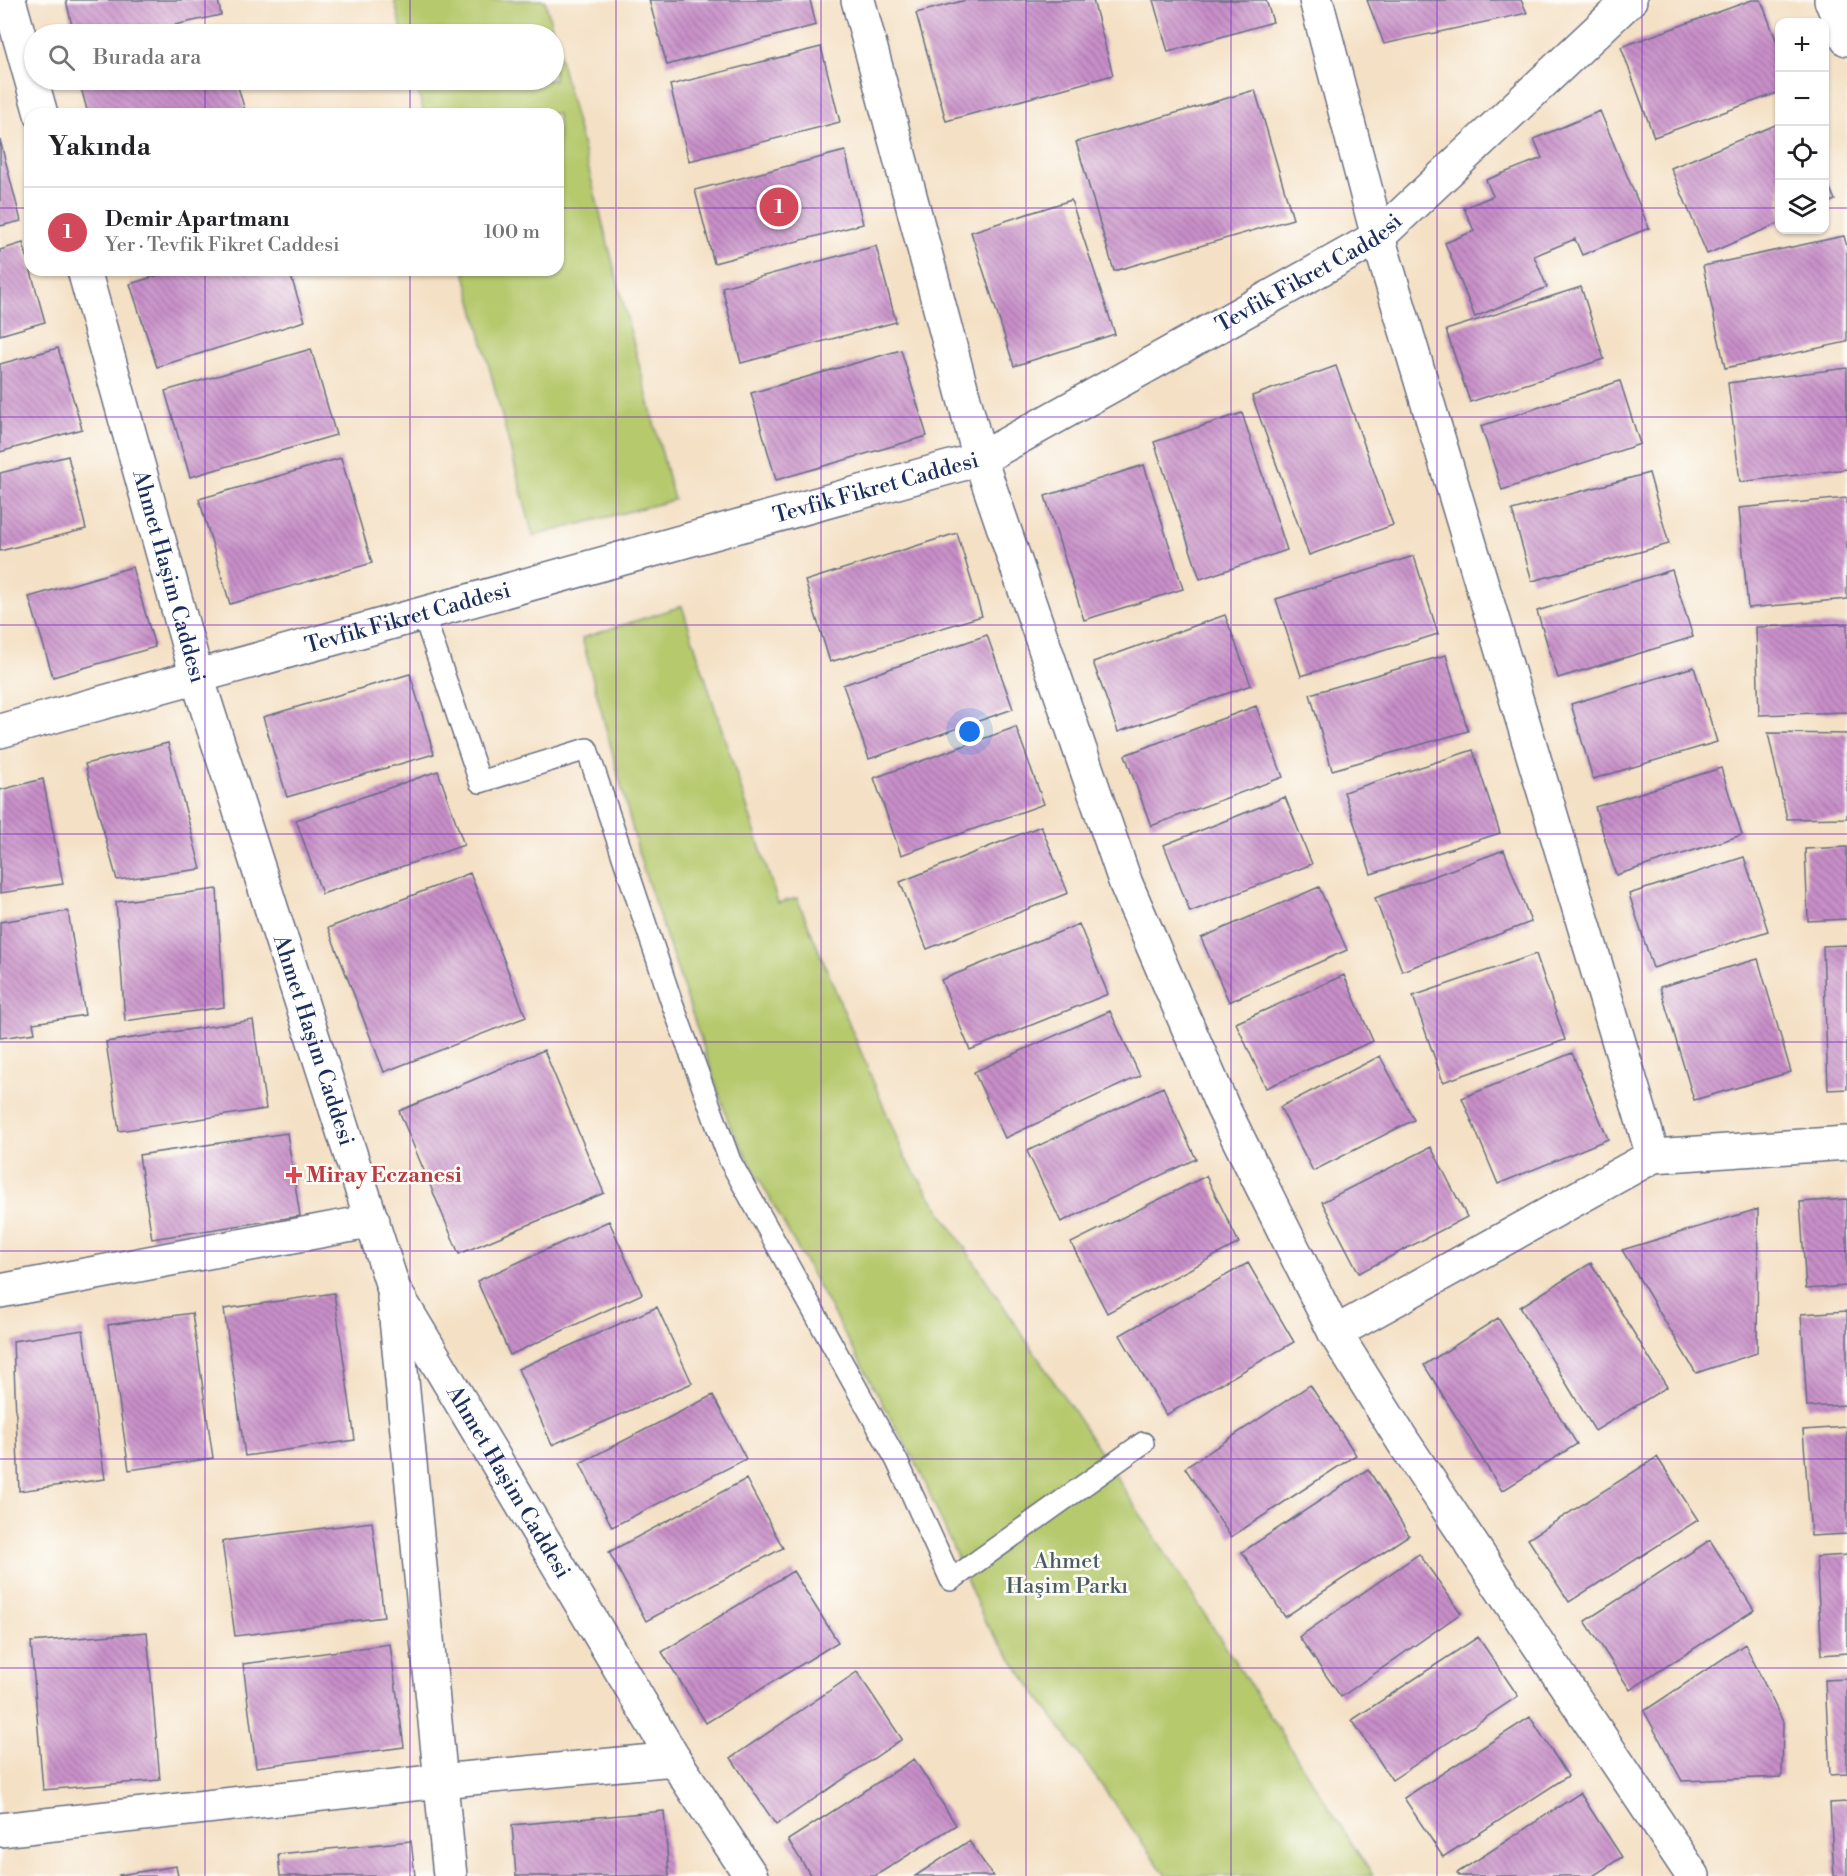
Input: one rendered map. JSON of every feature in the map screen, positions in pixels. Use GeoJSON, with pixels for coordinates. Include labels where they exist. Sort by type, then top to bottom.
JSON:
{"type":"FeatureCollection","features":[{"type":"Feature","properties":{"kind":"street"},"geometry":{"type":"LineString","coordinates":[[9,0],[24,53]]}},
{"type":"Feature","properties":{"kind":"street"},"geometry":{"type":"LineString","coordinates":[[858,0],[980,459],[1126,884],[1223,1108],[1335,1333],[1404,1443],[1693,1876]]}},
{"type":"Feature","properties":{"kind":"street"},"geometry":{"type":"LineString","coordinates":[[1316,0],[1378,237],[1653,1156]]}},
{"type":"Feature","properties":{"kind":"street","name":"Tevfik Fikret Caddesi"},"geometry":{"type":"LineString","coordinates":[[0,731],[980,459],[1378,237],[1630,0]]}},
{"type":"Feature","properties":{"kind":"street"},"geometry":{"type":"LineString","coordinates":[[1831,0],[1847,39]]}},
{"type":"Feature","properties":{"kind":"street"},"geometry":{"type":"LineString","coordinates":[[34,90],[39,108]]}},
{"type":"Feature","properties":{"kind":"street","name":"Ahmet Haşim Caddesi"},"geometry":{"type":"LineString","coordinates":[[86,276],[196,677],[394,1290],[674,1759],[751,1876]]}},
{"type":"Feature","properties":{"kind":"street"},"geometry":{"type":"LineString","coordinates":[[1335,1333],[1653,1156],[1847,1143]]}},
{"type":"Feature","properties":{"kind":"street"},"geometry":{"type":"LineString","coordinates":[[0,1291],[373,1221]]}},
{"type":"Feature","properties":{"kind":"street"},"geometry":{"type":"LineString","coordinates":[[394,1290],[450,1876]]}},
{"type":"Feature","properties":{"kind":"street"},"geometry":{"type":"LineString","coordinates":[[0,1830],[440,1781],[674,1759]]}},
{"type":"Feature","properties":{"kind":"lane"},"geometry":{"type":"LineString","coordinates":[[423,613],[480,782],[587,748],[671,1000],[730,1161],[897,1461],[951,1580],[1143,1443]]}},
{"type":"Feature","properties":{"kind":"green space"},"geometry":{"type":"Polygon","coordinates":[[[394,0],[545,0],[551,24],[400,24],[394,0]]]}},
{"type":"Feature","properties":{"kind":"green space"},"geometry":{"type":"Polygon","coordinates":[[[564,74],[674,500],[533,536],[466,276],[564,276],[564,108],[422,108],[418,90],[564,90],[564,74]]]}},
{"type":"Feature","properties":{"kind":"green space","name":"Ahmet Haşim Parkı"},"geometry":{"type":"Polygon","coordinates":[[[682,606],[778,903],[797,898],[905,1158],[1086,1430],[1373,1876],[1166,1876],[985,1622],[919,1469],[730,1126],[642,865],[582,638],[682,606]]]}},
{"type":"Feature","properties":{"kind":"building"},"geometry":{"type":"Polygon","coordinates":[[[66,0],[218,0],[221,15],[179,24],[72,24],[66,0]]]}},
{"type":"Feature","properties":{"kind":"building"},"geometry":{"type":"Polygon","coordinates":[[[649,0],[810,0],[816,25],[667,65],[649,0]]]}},
{"type":"Feature","properties":{"kind":"building"},"geometry":{"type":"Polygon","coordinates":[[[966,0],[1093,0],[1113,75],[946,121],[916,13],[966,0]]]}},
{"type":"Feature","properties":{"kind":"building"},"geometry":{"type":"Polygon","coordinates":[[[1153,0],[1266,0],[1273,22],[1168,52],[1153,0]]]}},
{"type":"Feature","properties":{"kind":"building"},"geometry":{"type":"Polygon","coordinates":[[[1367,0],[1521,0],[1527,13],[1384,44],[1367,0]]]}},
{"type":"Feature","properties":{"kind":"building"},"geometry":{"type":"Polygon","coordinates":[[[1752,0],[1761,0],[1775,38],[1775,94],[1654,137],[1621,47],[1752,0]]]}},
{"type":"Feature","properties":{"kind":"building"},"geometry":{"type":"Polygon","coordinates":[[[821,47],[840,122],[689,161],[670,85],[821,47]]]}},
{"type":"Feature","properties":{"kind":"building"},"geometry":{"type":"Polygon","coordinates":[[[82,90],[239,90],[244,108],[86,108],[82,90]]]}},
{"type":"Feature","properties":{"kind":"building"},"geometry":{"type":"Polygon","coordinates":[[[1255,90],[1293,219],[1114,271],[1076,142],[1255,90]]]}},
{"type":"Feature","properties":{"kind":"building"},"geometry":{"type":"Polygon","coordinates":[[[1600,111],[1649,228],[1582,255],[1575,239],[1534,256],[1547,287],[1475,317],[1445,243],[1474,231],[1464,208],[1493,196],[1486,180],[1542,158],[1534,139],[1600,111]]]}},
{"type":"Feature","properties":{"kind":"building"},"geometry":{"type":"Polygon","coordinates":[[[1775,125],[1775,225],[1707,254],[1671,168],[1775,125]]]}},
{"type":"Feature","properties":{"kind":"building"},"geometry":{"type":"Polygon","coordinates":[[[0,140],[21,221],[0,226],[0,140]]]}},
{"type":"Feature","properties":{"kind":"building"},"geometry":{"type":"Polygon","coordinates":[[[845,151],[863,224],[714,263],[695,190],[845,151]]]}},
{"type":"Feature","properties":{"kind":"building"},"geometry":{"type":"Polygon","coordinates":[[[1829,186],[1835,200],[1829,202],[1829,186]]]}},
{"type":"Feature","properties":{"kind":"building"},"geometry":{"type":"Polygon","coordinates":[[[1071,200],[1115,334],[1014,366],[971,232],[1071,200]]]}},
{"type":"Feature","properties":{"kind":"building"},"geometry":{"type":"Polygon","coordinates":[[[1844,236],[1847,247],[1847,342],[1725,368],[1703,266],[1844,236]]]}},
{"type":"Feature","properties":{"kind":"building"},"geometry":{"type":"Polygon","coordinates":[[[23,243],[24,276],[32,276],[45,322],[0,335],[0,250],[23,243]]]}},
{"type":"Feature","properties":{"kind":"building"},"geometry":{"type":"Polygon","coordinates":[[[876,246],[896,322],[741,363],[722,287],[876,246]]]}},
{"type":"Feature","properties":{"kind":"building"},"geometry":{"type":"Polygon","coordinates":[[[156,276],[291,276],[305,321],[157,367],[130,284],[156,276]]]}},
{"type":"Feature","properties":{"kind":"building"},"geometry":{"type":"Polygon","coordinates":[[[1581,287],[1604,359],[1470,402],[1446,330],[1581,287]]]}},
{"type":"Feature","properties":{"kind":"building"},"geometry":{"type":"Polygon","coordinates":[[[58,348],[82,429],[0,452],[0,364],[58,348]]]}},
{"type":"Feature","properties":{"kind":"building"},"geometry":{"type":"Polygon","coordinates":[[[311,349],[336,435],[190,477],[165,391],[311,349]]]}},
{"type":"Feature","properties":{"kind":"building"},"geometry":{"type":"Polygon","coordinates":[[[901,350],[927,436],[776,480],[751,393],[901,350]]]}},
{"type":"Feature","properties":{"kind":"building"},"geometry":{"type":"Polygon","coordinates":[[[1336,366],[1393,525],[1309,555],[1252,396],[1336,366]]]}},
{"type":"Feature","properties":{"kind":"building"},"geometry":{"type":"Polygon","coordinates":[[[1847,368],[1847,469],[1740,482],[1728,383],[1847,368]]]}},
{"type":"Feature","properties":{"kind":"building"},"geometry":{"type":"Polygon","coordinates":[[[1620,381],[1640,444],[1502,490],[1481,426],[1620,381]]]}},
{"type":"Feature","properties":{"kind":"building"},"geometry":{"type":"Polygon","coordinates":[[[1242,413],[1287,550],[1200,579],[1154,442],[1242,413]]]}},
{"type":"Feature","properties":{"kind":"building"},"geometry":{"type":"Polygon","coordinates":[[[68,456],[86,529],[0,551],[0,473],[68,456]]]}},
{"type":"Feature","properties":{"kind":"building"},"geometry":{"type":"Polygon","coordinates":[[[341,458],[372,563],[230,604],[199,499],[341,458]]]}},
{"type":"Feature","properties":{"kind":"building"},"geometry":{"type":"Polygon","coordinates":[[[1144,465],[1183,589],[1084,620],[1045,496],[1144,465]]]}},
{"type":"Feature","properties":{"kind":"building"},"geometry":{"type":"Polygon","coordinates":[[[1649,473],[1669,544],[1532,581],[1512,510],[1649,473]]]}},
{"type":"Feature","properties":{"kind":"building"},"geometry":{"type":"Polygon","coordinates":[[[1847,498],[1847,599],[1748,608],[1739,508],[1847,498]]]}},
{"type":"Feature","properties":{"kind":"building"},"geometry":{"type":"Polygon","coordinates":[[[957,533],[982,616],[830,662],[805,581],[957,533]]]}},
{"type":"Feature","properties":{"kind":"building"},"geometry":{"type":"Polygon","coordinates":[[[1414,556],[1438,634],[1301,676],[1276,599],[1414,556]]]}},
{"type":"Feature","properties":{"kind":"building"},"geometry":{"type":"Polygon","coordinates":[[[132,567],[155,647],[53,677],[29,597],[132,567]]]}},
{"type":"Feature","properties":{"kind":"building"},"geometry":{"type":"Polygon","coordinates":[[[1672,570],[1693,637],[1558,678],[1537,611],[1672,570]]]}},
{"type":"Feature","properties":{"kind":"building"},"geometry":{"type":"Polygon","coordinates":[[[1225,615],[1251,685],[1118,732],[1093,662],[1225,615]]]}},
{"type":"Feature","properties":{"kind":"building"},"geometry":{"type":"Polygon","coordinates":[[[1847,624],[1847,712],[1759,715],[1756,627],[1847,624]]]}},
{"type":"Feature","properties":{"kind":"building"},"geometry":{"type":"Polygon","coordinates":[[[987,635],[1013,709],[869,759],[843,685],[987,635]]]}},
{"type":"Feature","properties":{"kind":"building"},"geometry":{"type":"Polygon","coordinates":[[[1446,655],[1468,731],[1332,770],[1310,694],[1446,655]]]}},
{"type":"Feature","properties":{"kind":"building"},"geometry":{"type":"Polygon","coordinates":[[[1694,667],[1717,742],[1593,779],[1571,704],[1694,667]]]}},
{"type":"Feature","properties":{"kind":"building"},"geometry":{"type":"Polygon","coordinates":[[[410,674],[434,754],[287,797],[263,717],[410,674]]]}},
{"type":"Feature","properties":{"kind":"building"},"geometry":{"type":"Polygon","coordinates":[[[1256,706],[1283,777],[1151,826],[1125,755],[1256,706]]]}},
{"type":"Feature","properties":{"kind":"building"},"geometry":{"type":"Polygon","coordinates":[[[1016,727],[1044,804],[901,855],[874,778],[1016,727]]]}},
{"type":"Feature","properties":{"kind":"building"},"geometry":{"type":"Polygon","coordinates":[[[1768,733],[1847,734],[1847,818],[1787,819],[1768,733]]]}},
{"type":"Feature","properties":{"kind":"building"},"geometry":{"type":"Polygon","coordinates":[[[168,743],[201,869],[117,880],[85,764],[168,743]]]}},
{"type":"Feature","properties":{"kind":"building"},"geometry":{"type":"Polygon","coordinates":[[[1473,750],[1500,833],[1371,874],[1344,792],[1473,750]]]}},
{"type":"Feature","properties":{"kind":"building"},"geometry":{"type":"Polygon","coordinates":[[[1721,768],[1742,835],[1616,875],[1595,807],[1721,768]]]}},
{"type":"Feature","properties":{"kind":"building"},"geometry":{"type":"Polygon","coordinates":[[[438,771],[464,845],[322,894],[296,820],[438,771]]]}},
{"type":"Feature","properties":{"kind":"building"},"geometry":{"type":"Polygon","coordinates":[[[43,779],[63,884],[0,893],[0,790],[43,779]]]}},
{"type":"Feature","properties":{"kind":"building"},"geometry":{"type":"Polygon","coordinates":[[[1285,797],[1312,864],[1190,912],[1164,845],[1285,797]]]}},
{"type":"Feature","properties":{"kind":"building"},"geometry":{"type":"Polygon","coordinates":[[[1041,826],[1068,893],[927,949],[900,882],[1041,826]]]}},
{"type":"Feature","properties":{"kind":"building"},"geometry":{"type":"Polygon","coordinates":[[[1847,847],[1847,919],[1808,921],[1805,849],[1847,847]]]}},
{"type":"Feature","properties":{"kind":"building"},"geometry":{"type":"Polygon","coordinates":[[[1504,850],[1531,922],[1402,971],[1375,898],[1504,850]]]}},
{"type":"Feature","properties":{"kind":"building"},"geometry":{"type":"Polygon","coordinates":[[[1744,857],[1768,931],[1653,968],[1629,894],[1744,857]]]}},
{"type":"Feature","properties":{"kind":"building"},"geometry":{"type":"Polygon","coordinates":[[[470,873],[526,1017],[384,1072],[328,928],[470,873]]]}},
{"type":"Feature","properties":{"kind":"building"},"geometry":{"type":"Polygon","coordinates":[[[1319,887],[1347,950],[1229,1002],[1201,938],[1319,887]]]}},
{"type":"Feature","properties":{"kind":"building"},"geometry":{"type":"Polygon","coordinates":[[[217,889],[224,1007],[125,1021],[116,902],[217,889]]]}},
{"type":"Feature","properties":{"kind":"building"},"geometry":{"type":"Polygon","coordinates":[[[68,911],[85,1015],[33,1023],[35,1033],[0,1038],[0,922],[68,911]]]}},
{"type":"Feature","properties":{"kind":"building"},"geometry":{"type":"Polygon","coordinates":[[[1079,924],[1108,994],[970,1050],[941,980],[1079,924]]]}},
{"type":"Feature","properties":{"kind":"building"},"geometry":{"type":"Polygon","coordinates":[[[1847,945],[1847,1089],[1828,1090],[1823,946],[1847,945]]]}},
{"type":"Feature","properties":{"kind":"building"},"geometry":{"type":"Polygon","coordinates":[[[1536,954],[1565,1040],[1443,1082],[1413,996],[1536,954]]]}},
{"type":"Feature","properties":{"kind":"building"},"geometry":{"type":"Polygon","coordinates":[[[1758,959],[1791,1072],[1694,1100],[1660,987],[1758,959]]]}},
{"type":"Feature","properties":{"kind":"building"},"geometry":{"type":"Polygon","coordinates":[[[1344,975],[1373,1041],[1266,1088],[1236,1023],[1344,975]]]}},
{"type":"Feature","properties":{"kind":"building"},"geometry":{"type":"Polygon","coordinates":[[[1110,1011],[1140,1076],[1005,1138],[974,1072],[1110,1011]]]}},
{"type":"Feature","properties":{"kind":"building"},"geometry":{"type":"Polygon","coordinates":[[[253,1020],[266,1109],[119,1131],[106,1042],[253,1020]]]}},
{"type":"Feature","properties":{"kind":"building"},"geometry":{"type":"Polygon","coordinates":[[[544,1050],[604,1193],[459,1254],[399,1111],[544,1050]]]}},
{"type":"Feature","properties":{"kind":"building"},"geometry":{"type":"Polygon","coordinates":[[[1572,1053],[1608,1139],[1498,1184],[1462,1098],[1572,1053]]]}},
{"type":"Feature","properties":{"kind":"building"},"geometry":{"type":"Polygon","coordinates":[[[1380,1056],[1414,1120],[1313,1171],[1280,1107],[1380,1056]]]}},
{"type":"Feature","properties":{"kind":"building"},"geometry":{"type":"Polygon","coordinates":[[[1163,1087],[1196,1159],[1061,1222],[1027,1151],[1163,1087]]]}},
{"type":"Feature","properties":{"kind":"building"},"geometry":{"type":"Polygon","coordinates":[[[287,1133],[300,1216],[152,1239],[139,1155],[287,1133]]]}},
{"type":"Feature","properties":{"kind":"building"},"geometry":{"type":"Polygon","coordinates":[[[1431,1147],[1467,1217],[1359,1273],[1322,1202],[1431,1147]]]}},
{"type":"Feature","properties":{"kind":"building"},"geometry":{"type":"Polygon","coordinates":[[[1206,1176],[1239,1243],[1107,1313],[1071,1243],[1206,1176]]]}},
{"type":"Feature","properties":{"kind":"building"},"geometry":{"type":"Polygon","coordinates":[[[1847,1199],[1847,1286],[1806,1289],[1800,1202],[1847,1199]]]}},
{"type":"Feature","properties":{"kind":"building"},"geometry":{"type":"Polygon","coordinates":[[[1758,1209],[1757,1353],[1696,1373],[1622,1250],[1758,1209]]]}},
{"type":"Feature","properties":{"kind":"building"},"geometry":{"type":"Polygon","coordinates":[[[609,1221],[642,1294],[510,1355],[477,1281],[609,1221]]]}},
{"type":"Feature","properties":{"kind":"building"},"geometry":{"type":"Polygon","coordinates":[[[1248,1263],[1294,1342],[1166,1415],[1120,1335],[1248,1263]]]}},
{"type":"Feature","properties":{"kind":"building"},"geometry":{"type":"Polygon","coordinates":[[[1591,1263],[1667,1387],[1595,1431],[1520,1307],[1591,1263]]]}},
{"type":"Feature","properties":{"kind":"building"},"geometry":{"type":"Polygon","coordinates":[[[334,1293],[355,1440],[245,1456],[224,1309],[334,1293]]]}},
{"type":"Feature","properties":{"kind":"building"},"geometry":{"type":"Polygon","coordinates":[[[657,1307],[692,1383],[552,1445],[518,1369],[657,1307]]]}},
{"type":"Feature","properties":{"kind":"building"},"geometry":{"type":"Polygon","coordinates":[[[1847,1311],[1847,1405],[1807,1407],[1801,1314],[1847,1311]]]}},
{"type":"Feature","properties":{"kind":"building"},"geometry":{"type":"Polygon","coordinates":[[[192,1313],[213,1458],[129,1470],[108,1325],[192,1313]]]}},
{"type":"Feature","properties":{"kind":"building"},"geometry":{"type":"Polygon","coordinates":[[[1498,1318],[1577,1444],[1502,1491],[1424,1365],[1498,1318]]]}},
{"type":"Feature","properties":{"kind":"building"},"geometry":{"type":"Polygon","coordinates":[[[83,1330],[105,1479],[19,1491],[13,1341],[83,1330]]]}},
{"type":"Feature","properties":{"kind":"building"},"geometry":{"type":"Polygon","coordinates":[[[1310,1385],[1356,1455],[1231,1537],[1185,1468],[1310,1385]]]}},
{"type":"Feature","properties":{"kind":"building"},"geometry":{"type":"Polygon","coordinates":[[[713,1395],[746,1459],[612,1527],[580,1463],[713,1395]]]}},
{"type":"Feature","properties":{"kind":"building"},"geometry":{"type":"Polygon","coordinates":[[[1847,1427],[1847,1534],[1811,1536],[1803,1430],[1847,1427]]]}},
{"type":"Feature","properties":{"kind":"building"},"geometry":{"type":"Polygon","coordinates":[[[1657,1457],[1698,1520],[1569,1602],[1528,1539],[1657,1457]]]}},
{"type":"Feature","properties":{"kind":"building"},"geometry":{"type":"Polygon","coordinates":[[[1368,1469],[1409,1535],[1285,1617],[1242,1552],[1368,1469]]]}},
{"type":"Feature","properties":{"kind":"building"},"geometry":{"type":"Polygon","coordinates":[[[746,1479],[783,1548],[646,1621],[609,1552],[746,1479]]]}},
{"type":"Feature","properties":{"kind":"building"},"geometry":{"type":"Polygon","coordinates":[[[372,1522],[384,1617],[235,1636],[222,1541],[372,1522]]]}},
{"type":"Feature","properties":{"kind":"building"},"geometry":{"type":"Polygon","coordinates":[[[1710,1540],[1754,1610],[1630,1690],[1585,1621],[1710,1540]]]}},
{"type":"Feature","properties":{"kind":"building"},"geometry":{"type":"Polygon","coordinates":[[[1419,1554],[1461,1613],[1341,1697],[1299,1637],[1419,1554]]]}},
{"type":"Feature","properties":{"kind":"building"},"geometry":{"type":"Polygon","coordinates":[[[1847,1555],[1847,1653],[1822,1655],[1816,1557],[1847,1555]]]}},
{"type":"Feature","properties":{"kind":"building"},"geometry":{"type":"Polygon","coordinates":[[[793,1571],[838,1642],[706,1723],[662,1652],[793,1571]]]}},
{"type":"Feature","properties":{"kind":"building"},"geometry":{"type":"Polygon","coordinates":[[[147,1632],[160,1780],[43,1790],[31,1642],[147,1632]]]}},
{"type":"Feature","properties":{"kind":"building"},"geometry":{"type":"Polygon","coordinates":[[[1478,1637],[1518,1696],[1392,1780],[1352,1720],[1478,1637]]]}},
{"type":"Feature","properties":{"kind":"building"},"geometry":{"type":"Polygon","coordinates":[[[390,1644],[404,1747],[256,1767],[243,1664],[390,1644]]]}},
{"type":"Feature","properties":{"kind":"building"},"geometry":{"type":"Polygon","coordinates":[[[1745,1644],[1783,1722],[1782,1777],[1682,1781],[1644,1711],[1745,1644]]]}},
{"type":"Feature","properties":{"kind":"building"},"geometry":{"type":"Polygon","coordinates":[[[857,1672],[902,1739],[776,1825],[731,1758],[857,1672]]]}},
{"type":"Feature","properties":{"kind":"building"},"geometry":{"type":"Polygon","coordinates":[[[1847,1679],[1847,1774],[1830,1775],[1825,1680],[1847,1679]]]}},
{"type":"Feature","properties":{"kind":"building"},"geometry":{"type":"Polygon","coordinates":[[[1530,1717],[1568,1776],[1443,1857],[1404,1798],[1530,1717]]]}},
{"type":"Feature","properties":{"kind":"building"},"geometry":{"type":"Polygon","coordinates":[[[914,1759],[956,1825],[875,1876],[811,1876],[788,1840],[914,1759]]]}},
{"type":"Feature","properties":{"kind":"building"},"geometry":{"type":"Polygon","coordinates":[[[1580,1793],[1622,1857],[1593,1876],[1459,1876],[1457,1873],[1580,1793]]]}},
{"type":"Feature","properties":{"kind":"building"},"geometry":{"type":"Polygon","coordinates":[[[1847,1802],[1847,1876],[1834,1876],[1830,1803],[1847,1802]]]}},
{"type":"Feature","properties":{"kind":"building"},"geometry":{"type":"Polygon","coordinates":[[[664,1811],[669,1876],[516,1876],[512,1825],[664,1811]]]}},
{"type":"Feature","properties":{"kind":"building"},"geometry":{"type":"Polygon","coordinates":[[[411,1841],[415,1876],[280,1876],[278,1854],[411,1841]]]}},
{"type":"Feature","properties":{"kind":"building"},"geometry":{"type":"Polygon","coordinates":[[[969,1841],[993,1876],[915,1876],[969,1841]]]}},
{"type":"Feature","properties":{"kind":"building"},"geometry":{"type":"Polygon","coordinates":[[[176,1866],[178,1876],[119,1875],[176,1866]]]}},
{"type":"Feature","properties":{"kind":"place","name":"Demir Apartmanı"},"geometry":{"type":"Point","coordinates":[779,207]}},
{"type":"Feature","properties":{"kind":"place","name":"Miray Eczanesi"},"geometry":{"type":"Point","coordinates":[294,1175]}}]}
